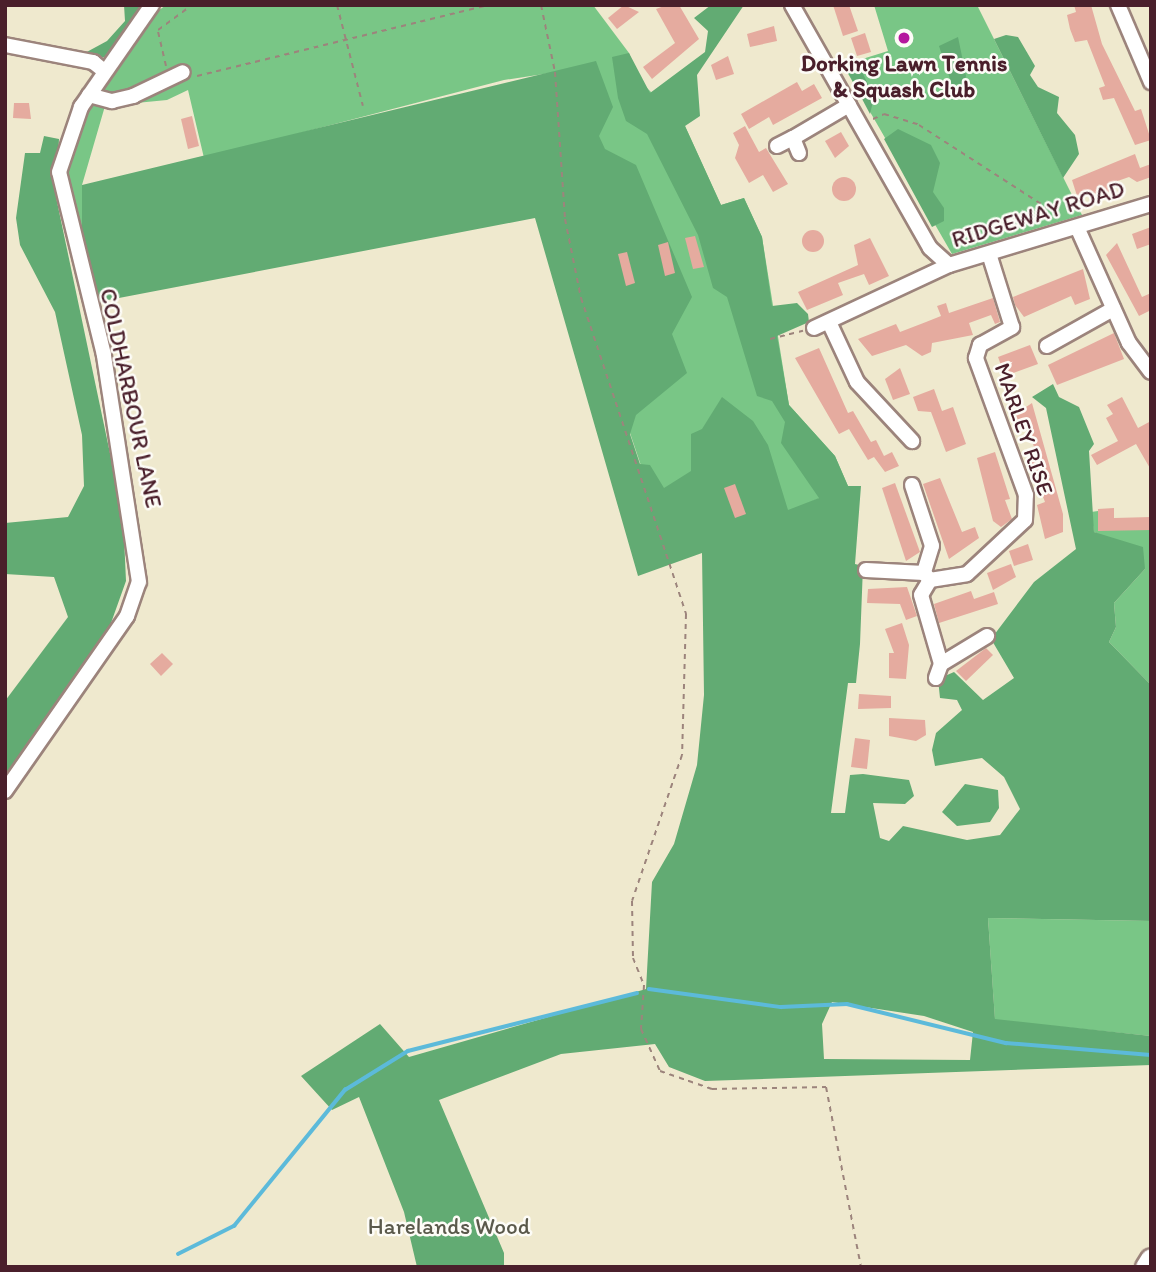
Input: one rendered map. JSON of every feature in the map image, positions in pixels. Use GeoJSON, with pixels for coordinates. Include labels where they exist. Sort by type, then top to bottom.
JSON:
{"type":"FeatureCollection","features":[{"type":"Feature","properties":{"kind":"highway"},"geometry":{"type":"LineString","coordinates":[[1146,1267],[1151,1259]]}},
{"type":"Feature","properties":{"kind":"street","name":"COLDHARBOUR LANE"},"geometry":{"type":"LineString","coordinates":[[5,790],[127,616],[139,582],[104,355],[60,193],[61,151],[103,70],[152,5]]}},
{"type":"Feature","properties":{"kind":"street","name":"RIDGEWAY ROAD"},"geometry":{"type":"LineString","coordinates":[[792,5],[930,248],[949,265],[990,257],[1151,204]]}},
{"type":"Feature","properties":{"kind":"street"},"geometry":{"type":"LineString","coordinates":[[1118,5],[1151,82]]}},
{"type":"Feature","properties":{"kind":"street"},"geometry":{"type":"LineString","coordinates":[[5,45],[93,62],[103,70]]}},
{"type":"Feature","properties":{"kind":"street"},"geometry":{"type":"LineString","coordinates":[[89,95],[116,105],[177,75]]}},
{"type":"Feature","properties":{"kind":"street"},"geometry":{"type":"LineString","coordinates":[[777,146],[849,105]]}},
{"type":"Feature","properties":{"kind":"street"},"geometry":{"type":"LineString","coordinates":[[793,138],[799,153]]}},
{"type":"Feature","properties":{"kind":"street"},"geometry":{"type":"LineString","coordinates":[[1072,229],[1113,309],[1151,372]]}},
{"type":"Feature","properties":{"kind":"street","name":"MARLEY RISE"},"geometry":{"type":"LineString","coordinates":[[866,570],[927,577],[967,574],[1004,546],[1029,509],[976,358],[980,345],[1012,327],[990,257]]}},
{"type":"Feature","properties":{"kind":"street"},"geometry":{"type":"LineString","coordinates":[[814,328],[949,265]]}},
{"type":"Feature","properties":{"kind":"street"},"geometry":{"type":"LineString","coordinates":[[1047,346],[1066,331],[1113,309]]}},
{"type":"Feature","properties":{"kind":"street"},"geometry":{"type":"LineString","coordinates":[[1057,317],[1066,331]]}},
{"type":"Feature","properties":{"kind":"street"},"geometry":{"type":"LineString","coordinates":[[829,322],[856,382],[910,435]]}},
{"type":"Feature","properties":{"kind":"street"},"geometry":{"type":"LineString","coordinates":[[912,485],[932,546],[921,595],[939,671],[987,636]]}},
{"type":"Feature","properties":{"kind":"path"},"geometry":{"type":"LineString","coordinates":[[192,5],[158,30],[177,75],[200,76],[488,5]]}},
{"type":"Feature","properties":{"kind":"path"},"geometry":{"type":"LineString","coordinates":[[337,5],[363,106]]}},
{"type":"Feature","properties":{"kind":"path"},"geometry":{"type":"LineString","coordinates":[[541,5],[555,72],[565,219],[581,298],[686,614],[682,755],[632,901],[633,958],[644,985],[641,1000],[646,1049]]}},
{"type":"Feature","properties":{"kind":"path"},"geometry":{"type":"LineString","coordinates":[[861,125],[884,114],[919,125],[1051,206],[1072,229]]}},
{"type":"Feature","properties":{"kind":"path"},"geometry":{"type":"LineString","coordinates":[[770,339],[814,328]]}},
{"type":"Feature","properties":{"kind":"path"},"geometry":{"type":"LineString","coordinates":[[645,1042],[660,1071],[712,1089],[826,1087],[861,1267]]}},
{"type":"Feature","properties":{"kind":"green space"},"geometry":{"type":"Polygon","coordinates":[[[124,5],[148,5],[108,58],[83,54],[107,41],[125,21],[124,5]]]}},
{"type":"Feature","properties":{"kind":"green space"},"geometry":{"type":"Polygon","coordinates":[[[166,5],[593,5],[629,53],[638,79],[685,126],[721,205],[744,198],[762,237],[789,405],[835,456],[848,486],[673,561],[585,299],[557,72],[504,80],[204,158],[188,90],[167,100],[105,106],[82,185],[88,264],[65,168],[77,124],[91,103],[105,105],[104,86],[150,17],[166,5]]]}},
{"type":"Feature","properties":{"kind":"green space","name":"Harelands Wood"},"geometry":{"type":"Polygon","coordinates":[[[711,5],[744,5],[697,75],[700,116],[685,126],[721,205],[744,198],[762,237],[772,306],[797,303],[808,314],[809,322],[777,336],[789,405],[835,456],[848,486],[861,486],[855,564],[863,566],[860,644],[856,683],[848,683],[831,813],[845,813],[850,775],[863,774],[909,780],[914,796],[905,804],[873,803],[880,838],[889,841],[903,826],[967,840],[1000,835],[1020,809],[1004,777],[982,758],[935,766],[932,750],[936,733],[962,710],[957,700],[940,698],[938,679],[954,672],[983,700],[1014,678],[991,639],[1034,582],[1076,549],[1046,408],[1032,397],[1053,384],[1059,397],[1079,407],[1094,444],[1089,451],[1094,532],[1143,547],[1145,569],[1114,603],[1116,627],[1109,642],[1151,685],[1151,921],[988,918],[995,1019],[1151,1036],[1151,1065],[705,1081],[669,1067],[655,1044],[561,1054],[439,1100],[504,1253],[504,1267],[417,1267],[404,1212],[359,1097],[332,1110],[301,1076],[380,1024],[409,1057],[646,989],[652,882],[674,844],[697,765],[704,695],[702,553],[638,576],[535,218],[98,302],[82,229],[82,185],[596,61],[613,107],[599,136],[605,149],[636,165],[692,297],[672,334],[687,373],[636,415],[630,434],[640,464],[650,465],[664,488],[691,471],[691,434],[702,429],[722,397],[753,421],[768,445],[788,510],[819,498],[781,443],[785,422],[772,401],[757,396],[727,297],[713,288],[698,235],[647,134],[626,121],[618,98],[612,57],[629,53],[650,93],[705,52],[708,31],[694,18],[711,5]],[[832,1002],[822,1024],[824,1059],[970,1060],[973,1032],[924,1016],[832,1002]]]}},
{"type":"Feature","properties":{"kind":"green space"},"geometry":{"type":"Polygon","coordinates":[[[874,5],[977,5],[1082,215],[952,254],[843,65],[888,51],[874,5]]]}},
{"type":"Feature","properties":{"kind":"green space"},"geometry":{"type":"Polygon","coordinates":[[[1006,35],[1018,37],[1035,66],[1030,75],[1038,87],[1059,97],[1057,113],[1075,135],[1079,154],[1063,178],[994,39],[1006,35]]]}},
{"type":"Feature","properties":{"kind":"green space"},"geometry":{"type":"Polygon","coordinates":[[[958,37],[966,76],[964,83],[952,85],[939,46],[958,37]]]}},
{"type":"Feature","properties":{"kind":"green space"},"geometry":{"type":"Polygon","coordinates":[[[842,61],[857,61],[874,97],[870,114],[842,61]]]}},
{"type":"Feature","properties":{"kind":"green space"},"geometry":{"type":"Polygon","coordinates":[[[898,129],[931,145],[940,163],[933,192],[944,208],[944,221],[932,227],[884,139],[898,129]]]}},
{"type":"Feature","properties":{"kind":"green space"},"geometry":{"type":"Polygon","coordinates":[[[44,136],[59,139],[56,197],[123,515],[126,581],[106,637],[5,776],[5,701],[68,617],[54,577],[5,574],[5,523],[68,517],[84,486],[82,435],[55,312],[20,245],[16,218],[25,153],[40,153],[44,136]]]}},
{"type":"Feature","properties":{"kind":"green space"},"geometry":{"type":"Polygon","coordinates":[[[1098,511],[1098,530],[1151,530],[1151,685],[1109,642],[1116,627],[1114,603],[1145,569],[1127,547],[1094,532],[1091,512],[1098,511]]]}},
{"type":"Feature","properties":{"kind":"green space"},"geometry":{"type":"Polygon","coordinates":[[[965,784],[998,790],[999,808],[990,822],[957,826],[942,812],[965,784]]]}},
{"type":"Feature","properties":{"kind":"green space"},"geometry":{"type":"Polygon","coordinates":[[[988,918],[1151,921],[1151,1036],[995,1020],[988,918]]]}},
{"type":"Feature","properties":{"kind":"building"},"geometry":{"type":"Polygon","coordinates":[[[624,5],[639,12],[617,29],[608,18],[624,5]]]}},
{"type":"Feature","properties":{"kind":"building"},"geometry":{"type":"Polygon","coordinates":[[[679,5],[699,39],[652,79],[643,67],[675,43],[656,9],[679,5]]]}},
{"type":"Feature","properties":{"kind":"building"},"geometry":{"type":"Polygon","coordinates":[[[833,5],[849,5],[858,31],[843,36],[833,5]]]}},
{"type":"Feature","properties":{"kind":"building"},"geometry":{"type":"Polygon","coordinates":[[[1074,5],[1091,5],[1102,44],[1135,111],[1141,109],[1151,140],[1135,145],[1114,98],[1103,100],[1099,88],[1105,86],[1087,40],[1075,42],[1070,29],[1067,15],[1076,12],[1074,5]]]}},
{"type":"Feature","properties":{"kind":"building"},"geometry":{"type":"Polygon","coordinates":[[[774,26],[777,41],[750,47],[747,34],[774,26]]]}},
{"type":"Feature","properties":{"kind":"building"},"geometry":{"type":"Polygon","coordinates":[[[865,33],[871,52],[857,56],[851,38],[865,33]]]}},
{"type":"Feature","properties":{"kind":"building"},"geometry":{"type":"Polygon","coordinates":[[[728,56],[734,74],[716,80],[711,65],[728,56]]]}},
{"type":"Feature","properties":{"kind":"building"},"geometry":{"type":"Polygon","coordinates":[[[797,82],[802,91],[814,84],[822,98],[773,125],[769,117],[749,129],[741,114],[797,82]]]}},
{"type":"Feature","properties":{"kind":"building"},"geometry":{"type":"Polygon","coordinates":[[[14,103],[29,103],[31,119],[13,118],[14,103]]]}},
{"type":"Feature","properties":{"kind":"building"},"geometry":{"type":"Polygon","coordinates":[[[192,116],[199,146],[188,149],[181,119],[192,116]]]}},
{"type":"Feature","properties":{"kind":"building"},"geometry":{"type":"Polygon","coordinates":[[[745,126],[759,152],[766,148],[788,184],[773,192],[763,175],[749,183],[735,158],[739,145],[733,133],[745,126]]]}},
{"type":"Feature","properties":{"kind":"building"},"geometry":{"type":"Polygon","coordinates":[[[841,132],[849,146],[835,158],[825,141],[841,132]]]}},
{"type":"Feature","properties":{"kind":"building"},"geometry":{"type":"Polygon","coordinates":[[[1135,154],[1140,168],[1151,164],[1151,177],[1137,182],[1129,177],[1109,184],[1112,191],[1077,196],[1072,180],[1135,154]]]}},
{"type":"Feature","properties":{"kind":"building"},"geometry":{"type":"Polygon","coordinates":[[[844,177],[852,181],[856,189],[852,197],[844,201],[836,197],[832,189],[836,181],[844,177]]]}},
{"type":"Feature","properties":{"kind":"building"},"geometry":{"type":"Polygon","coordinates":[[[1151,227],[1151,244],[1137,249],[1132,234],[1151,227]]]}},
{"type":"Feature","properties":{"kind":"building"},"geometry":{"type":"Polygon","coordinates":[[[813,230],[821,233],[824,241],[821,249],[813,252],[805,249],[802,241],[805,233],[813,230]]]}},
{"type":"Feature","properties":{"kind":"building"},"geometry":{"type":"Polygon","coordinates":[[[695,236],[704,267],[693,269],[685,238],[695,236]]]}},
{"type":"Feature","properties":{"kind":"building"},"geometry":{"type":"Polygon","coordinates":[[[870,238],[889,276],[869,285],[864,274],[838,283],[843,295],[807,310],[798,292],[858,265],[854,245],[870,238]]]}},
{"type":"Feature","properties":{"kind":"building"},"geometry":{"type":"Polygon","coordinates":[[[668,242],[675,273],[665,276],[658,245],[668,242]]]}},
{"type":"Feature","properties":{"kind":"building"},"geometry":{"type":"Polygon","coordinates":[[[1117,243],[1142,297],[1151,293],[1151,310],[1139,316],[1106,255],[1117,243]]]}},
{"type":"Feature","properties":{"kind":"building"},"geometry":{"type":"Polygon","coordinates":[[[627,252],[635,283],[626,286],[618,254],[627,252]]]}},
{"type":"Feature","properties":{"kind":"building"},"geometry":{"type":"Polygon","coordinates":[[[1083,269],[1090,299],[1075,305],[1071,296],[1024,317],[1015,305],[1013,297],[1083,269]]]}},
{"type":"Feature","properties":{"kind":"building"},"geometry":{"type":"Polygon","coordinates":[[[993,298],[1000,322],[995,324],[991,315],[969,323],[973,335],[932,343],[931,352],[922,356],[906,345],[872,356],[858,339],[896,324],[900,332],[941,316],[937,306],[946,303],[949,313],[993,298]]]}},
{"type":"Feature","properties":{"kind":"building"},"geometry":{"type":"Polygon","coordinates":[[[1114,333],[1124,359],[1057,385],[1048,365],[1114,333]]]}},
{"type":"Feature","properties":{"kind":"building"},"geometry":{"type":"Polygon","coordinates":[[[1030,345],[1038,364],[1005,376],[998,357],[1030,345]]]}},
{"type":"Feature","properties":{"kind":"building"},"geometry":{"type":"Polygon","coordinates":[[[819,348],[848,413],[853,411],[871,442],[876,440],[884,456],[892,452],[899,466],[885,472],[874,457],[868,460],[849,429],[839,434],[795,358],[819,348]]]}},
{"type":"Feature","properties":{"kind":"building"},"geometry":{"type":"Polygon","coordinates":[[[900,368],[910,394],[893,400],[885,379],[900,368]]]}},
{"type":"Feature","properties":{"kind":"building"},"geometry":{"type":"Polygon","coordinates":[[[934,389],[942,411],[953,407],[966,444],[946,452],[931,412],[918,411],[913,397],[934,389]]]}},
{"type":"Feature","properties":{"kind":"building"},"geometry":{"type":"Polygon","coordinates":[[[1122,397],[1138,428],[1151,421],[1151,470],[1136,444],[1097,465],[1091,455],[1118,441],[1106,418],[1113,414],[1107,405],[1122,397]]]}},
{"type":"Feature","properties":{"kind":"building"},"geometry":{"type":"Polygon","coordinates":[[[1032,403],[1063,514],[1063,532],[1045,539],[1037,505],[1045,502],[1025,451],[1034,447],[1029,431],[1016,431],[1011,417],[1032,403]]]}},
{"type":"Feature","properties":{"kind":"building"},"geometry":{"type":"Polygon","coordinates":[[[995,452],[1010,499],[1005,500],[1012,519],[1001,527],[993,521],[977,458],[995,452]]]}},
{"type":"Feature","properties":{"kind":"building"},"geometry":{"type":"Polygon","coordinates":[[[940,478],[962,532],[975,527],[979,538],[949,559],[923,484],[940,478]]]}},
{"type":"Feature","properties":{"kind":"building"},"geometry":{"type":"Polygon","coordinates":[[[895,483],[920,552],[906,561],[882,488],[895,483]]]}},
{"type":"Feature","properties":{"kind":"building"},"geometry":{"type":"Polygon","coordinates":[[[735,484],[746,514],[735,518],[724,488],[735,484]]]}},
{"type":"Feature","properties":{"kind":"building"},"geometry":{"type":"Polygon","coordinates":[[[1114,508],[1114,518],[1151,517],[1151,530],[1098,531],[1098,509],[1114,508]]]}},
{"type":"Feature","properties":{"kind":"building"},"geometry":{"type":"Polygon","coordinates":[[[1028,544],[1033,560],[1014,566],[1009,551],[1028,544]]]}},
{"type":"Feature","properties":{"kind":"building"},"geometry":{"type":"Polygon","coordinates":[[[1011,564],[1016,577],[993,590],[987,573],[1011,564]]]}},
{"type":"Feature","properties":{"kind":"building"},"geometry":{"type":"Polygon","coordinates":[[[907,587],[917,616],[906,620],[900,604],[867,603],[868,589],[907,587]]]}},
{"type":"Feature","properties":{"kind":"building"},"geometry":{"type":"Polygon","coordinates":[[[971,591],[974,599],[994,592],[998,604],[939,623],[934,604],[971,591]]]}},
{"type":"Feature","properties":{"kind":"building"},"geometry":{"type":"Polygon","coordinates":[[[902,623],[909,645],[906,679],[889,678],[889,653],[894,653],[885,629],[902,623]]]}},
{"type":"Feature","properties":{"kind":"building"},"geometry":{"type":"Polygon","coordinates":[[[986,648],[993,655],[966,681],[956,671],[986,648]]]}},
{"type":"Feature","properties":{"kind":"building"},"geometry":{"type":"Polygon","coordinates":[[[162,653],[173,664],[161,676],[150,664],[162,653]]]}},
{"type":"Feature","properties":{"kind":"building"},"geometry":{"type":"Polygon","coordinates":[[[859,694],[891,696],[891,708],[858,709],[859,694]]]}},
{"type":"Feature","properties":{"kind":"building"},"geometry":{"type":"Polygon","coordinates":[[[889,718],[925,720],[926,735],[916,741],[889,736],[889,718]]]}},
{"type":"Feature","properties":{"kind":"building"},"geometry":{"type":"Polygon","coordinates":[[[855,738],[870,740],[867,769],[851,767],[855,738]]]}},
{"type":"Feature","properties":{"kind":"waterway"},"geometry":{"type":"LineString","coordinates":[[649,989],[781,1007],[847,1004],[1006,1043],[1151,1055]]}},
{"type":"Feature","properties":{"kind":"waterway"},"geometry":{"type":"LineString","coordinates":[[178,1254],[234,1226],[345,1090],[408,1051],[637,993]]}},
{"type":"Feature","properties":{"kind":"place","name":"Dorking Lawn Tennis & Squash Club"},"geometry":{"type":"Point","coordinates":[904,38]}}]}
